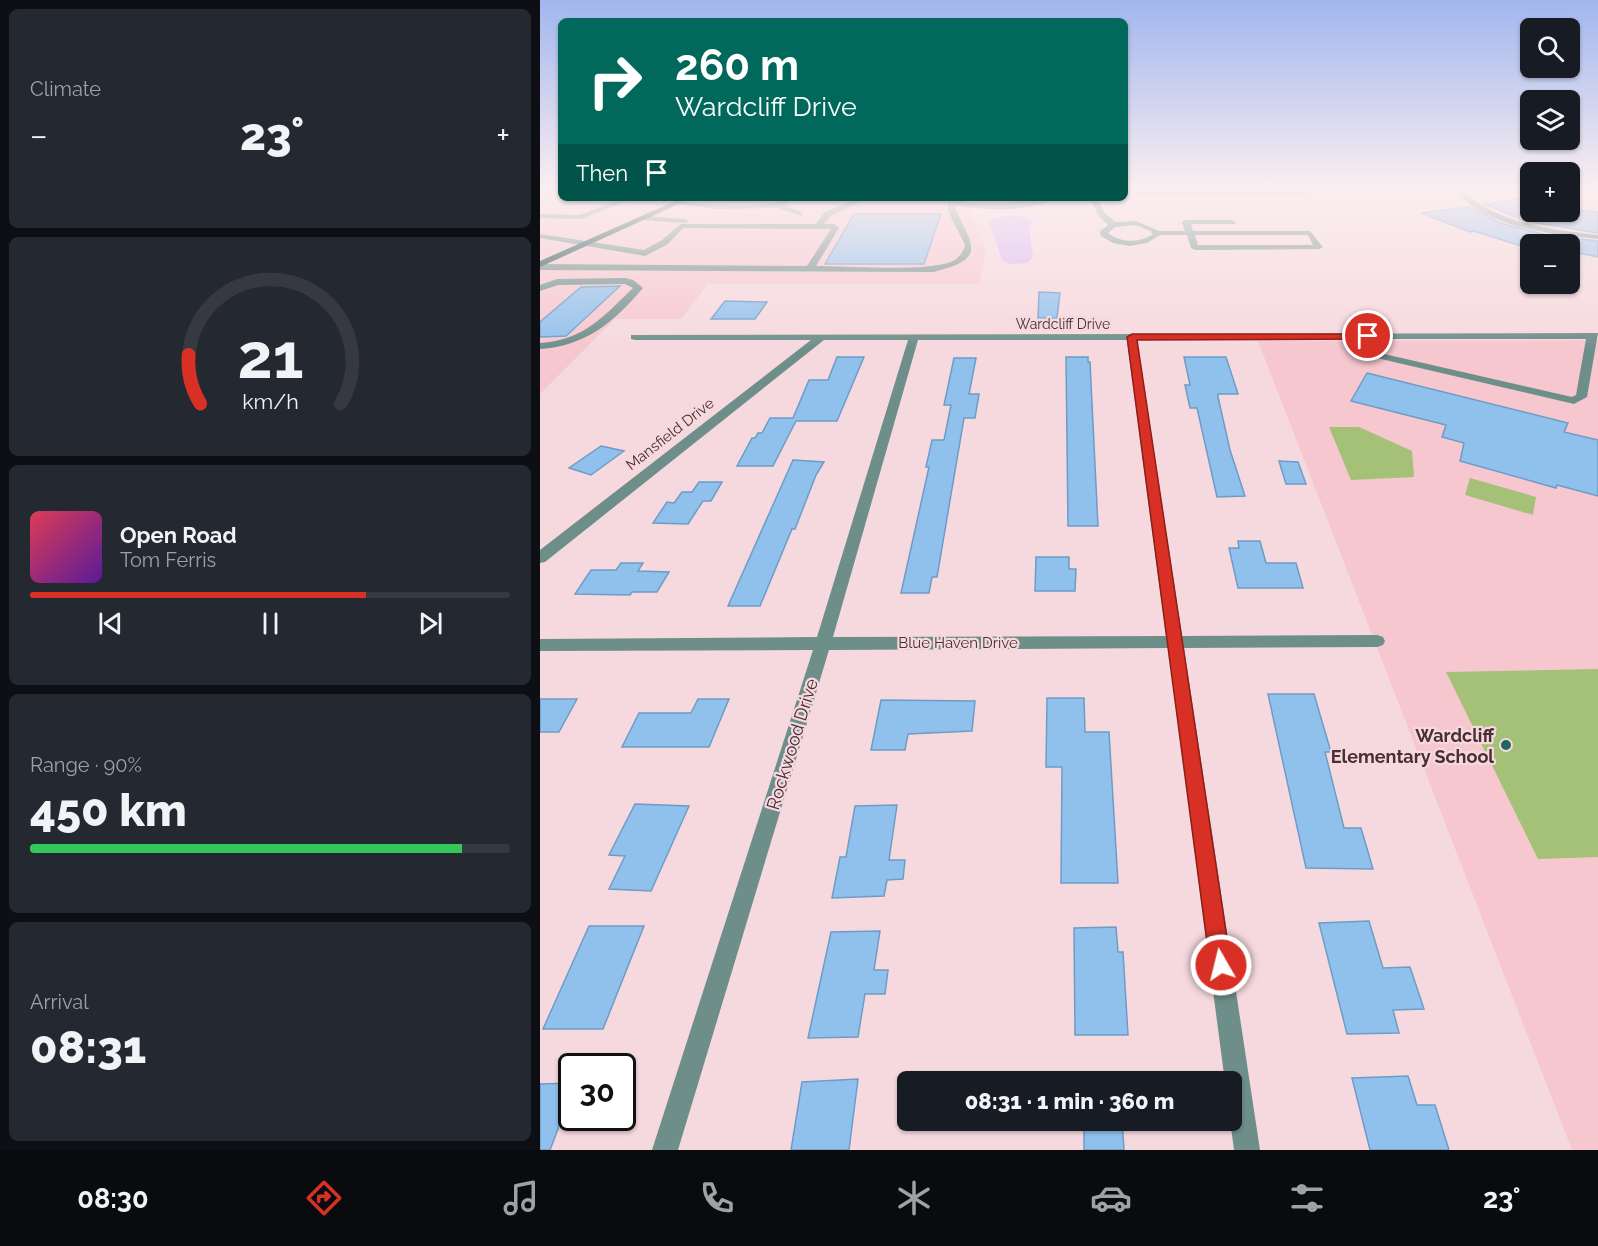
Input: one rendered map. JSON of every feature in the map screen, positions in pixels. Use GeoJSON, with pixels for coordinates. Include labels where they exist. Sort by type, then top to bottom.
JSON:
{"type":"FeatureCollection","features":[{"type":"Feature","properties":{"kind":"main road"},"geometry":{"type":"LineString","coordinates":[[540,265],[587,243]]}},
{"type":"Feature","properties":{"kind":"street"},"geometry":{"type":"LineString","coordinates":[[577,243],[645,253]]}},
{"type":"Feature","properties":{"kind":"street"},"geometry":{"type":"LineString","coordinates":[[637,269],[638,262],[645,253],[664,243]]}},
{"type":"Feature","properties":{"kind":"street"},"geometry":{"type":"LineString","coordinates":[[810,269],[826,243]]}},
{"type":"Feature","properties":{"kind":"street"},"geometry":{"type":"LineString","coordinates":[[540,265],[637,269],[934,269],[956,263],[968,252],[968,243]]}},
{"type":"Feature","properties":{"kind":"street"},"geometry":{"type":"LineString","coordinates":[[1193,243],[1195,248],[1319,247],[1316,243]]}},
{"type":"Feature","properties":{"kind":"street"},"geometry":{"type":"LineString","coordinates":[[540,288],[557,282],[625,281],[638,288],[587,337],[559,346],[540,346]]}},
{"type":"Feature","properties":{"kind":"street"},"geometry":{"type":"LineString","coordinates":[[1346,336],[1368,353],[1574,401],[1581,397],[1595,336]]}},
{"type":"Feature","properties":{"kind":"street","name":"Wardcliff Drive"},"geometry":{"type":"LineString","coordinates":[[635,337],[1595,336]]}},
{"type":"Feature","properties":{"kind":"street","name":"Rockwood Drive"},"geometry":{"type":"LineString","coordinates":[[665,1150],[823,643],[914,337]]}},
{"type":"Feature","properties":{"kind":"street"},"geometry":{"type":"LineString","coordinates":[[1132,337],[1247,1150]]}},
{"type":"Feature","properties":{"kind":"street","name":"Mansfield Drive"},"geometry":{"type":"LineString","coordinates":[[540,558],[820,338]]}},
{"type":"Feature","properties":{"kind":"street","name":"Blue Haven Drive"},"geometry":{"type":"LineString","coordinates":[[540,645],[1377,641]]}},
{"type":"Feature","properties":{"kind":"shaded area"},"geometry":{"type":"Polygon","coordinates":[[[540,243],[983,243],[986,251],[979,284],[708,284],[681,319],[615,319],[540,394],[540,243]]]}},
{"type":"Feature","properties":{"kind":"shaded area"},"geometry":{"type":"Polygon","coordinates":[[[996,243],[1031,243],[1033,257],[1027,263],[1010,264],[1002,260],[996,243]]]}},
{"type":"Feature","properties":{"kind":"shaded area","name":"Wardcliff Elementary School"},"geometry":{"type":"Polygon","coordinates":[[[1598,340],[1598,1150],[1572,1150],[1258,341],[1598,340]]]}},
{"type":"Feature","properties":{"kind":"green space"},"geometry":{"type":"Polygon","coordinates":[[[1329,427],[1359,427],[1412,451],[1414,477],[1351,480],[1329,427]]]}},
{"type":"Feature","properties":{"kind":"green space"},"geometry":{"type":"Polygon","coordinates":[[[1470,478],[1536,497],[1533,515],[1465,495],[1470,478]]]}},
{"type":"Feature","properties":{"kind":"green space"},"geometry":{"type":"Polygon","coordinates":[[[1598,669],[1598,857],[1538,859],[1446,672],[1598,669]]]}},
{"type":"Feature","properties":{"kind":"building"},"geometry":{"type":"Polygon","coordinates":[[[837,243],[931,243],[924,264],[825,264],[837,243]]]}},
{"type":"Feature","properties":{"kind":"building"},"geometry":{"type":"Polygon","coordinates":[[[1580,243],[1598,243],[1598,257],[1580,253],[1580,243]]]}},
{"type":"Feature","properties":{"kind":"building"},"geometry":{"type":"Polygon","coordinates":[[[620,286],[566,336],[540,337],[540,322],[581,287],[620,286]]]}},
{"type":"Feature","properties":{"kind":"building"},"geometry":{"type":"Polygon","coordinates":[[[1039,292],[1060,293],[1057,318],[1038,318],[1039,292]]]}},
{"type":"Feature","properties":{"kind":"building"},"geometry":{"type":"Polygon","coordinates":[[[725,301],[767,302],[755,319],[711,319],[725,301]]]}},
{"type":"Feature","properties":{"kind":"building"},"geometry":{"type":"Polygon","coordinates":[[[837,357],[864,357],[837,421],[796,421],[773,466],[737,466],[752,438],[762,433],[770,418],[793,418],[809,380],[828,380],[837,357]]]}},
{"type":"Feature","properties":{"kind":"building"},"geometry":{"type":"Polygon","coordinates":[[[1066,357],[1088,357],[1088,362],[1090,362],[1098,526],[1068,526],[1066,357]]]}},
{"type":"Feature","properties":{"kind":"building"},"geometry":{"type":"Polygon","coordinates":[[[1184,357],[1226,357],[1238,394],[1218,394],[1218,397],[1230,450],[1245,496],[1217,497],[1197,408],[1190,408],[1185,385],[1190,385],[1184,357]]]}},
{"type":"Feature","properties":{"kind":"building"},"geometry":{"type":"Polygon","coordinates":[[[954,358],[976,358],[969,394],[979,394],[975,418],[964,418],[937,577],[932,577],[929,593],[901,593],[929,467],[926,467],[932,440],[944,440],[951,405],[944,405],[954,358]]]}},
{"type":"Feature","properties":{"kind":"building"},"geometry":{"type":"Polygon","coordinates":[[[1367,373],[1568,423],[1564,432],[1598,440],[1598,496],[1557,485],[1556,488],[1460,461],[1464,443],[1442,437],[1446,425],[1351,401],[1367,373]]]}},
{"type":"Feature","properties":{"kind":"building"},"geometry":{"type":"Polygon","coordinates":[[[601,446],[624,451],[591,475],[569,468],[601,446]]]}},
{"type":"Feature","properties":{"kind":"building"},"geometry":{"type":"Polygon","coordinates":[[[793,460],[824,462],[816,475],[795,529],[792,529],[760,606],[728,606],[793,460]]]}},
{"type":"Feature","properties":{"kind":"building"},"geometry":{"type":"Polygon","coordinates":[[[1279,461],[1298,462],[1306,484],[1286,484],[1279,461]]]}},
{"type":"Feature","properties":{"kind":"building"},"geometry":{"type":"Polygon","coordinates":[[[699,482],[722,482],[711,501],[703,501],[688,524],[653,523],[667,502],[674,503],[682,492],[692,492],[699,482]]]}},
{"type":"Feature","properties":{"kind":"building"},"geometry":{"type":"Polygon","coordinates":[[[1238,541],[1260,541],[1266,563],[1296,563],[1303,588],[1238,588],[1229,548],[1239,548],[1238,541]]]}},
{"type":"Feature","properties":{"kind":"building"},"geometry":{"type":"Polygon","coordinates":[[[1036,557],[1069,557],[1069,569],[1076,569],[1075,591],[1035,591],[1036,557]]]}},
{"type":"Feature","properties":{"kind":"building"},"geometry":{"type":"Polygon","coordinates":[[[621,563],[643,563],[638,571],[669,572],[657,592],[632,592],[630,595],[575,594],[591,570],[616,570],[621,563]]]}},
{"type":"Feature","properties":{"kind":"building"},"geometry":{"type":"Polygon","coordinates":[[[1268,694],[1314,694],[1331,752],[1325,752],[1344,828],[1361,828],[1373,869],[1306,868],[1268,694]]]}},
{"type":"Feature","properties":{"kind":"building"},"geometry":{"type":"Polygon","coordinates":[[[1047,698],[1084,698],[1085,732],[1109,732],[1118,883],[1061,883],[1062,767],[1046,767],[1047,698]]]}},
{"type":"Feature","properties":{"kind":"building"},"geometry":{"type":"Polygon","coordinates":[[[540,699],[577,699],[559,732],[540,732],[540,699]]]}},
{"type":"Feature","properties":{"kind":"building"},"geometry":{"type":"Polygon","coordinates":[[[698,699],[729,699],[709,747],[622,747],[639,713],[691,713],[698,699]]]}},
{"type":"Feature","properties":{"kind":"building"},"geometry":{"type":"Polygon","coordinates":[[[881,700],[975,701],[972,731],[908,734],[905,750],[871,750],[881,700]]]}},
{"type":"Feature","properties":{"kind":"building"},"geometry":{"type":"Polygon","coordinates":[[[635,804],[689,806],[651,891],[609,889],[625,856],[609,855],[635,804]]]}},
{"type":"Feature","properties":{"kind":"building"},"geometry":{"type":"Polygon","coordinates":[[[897,805],[889,860],[905,860],[903,879],[887,880],[884,896],[832,898],[840,857],[846,857],[855,806],[897,805]]]}},
{"type":"Feature","properties":{"kind":"building"},"geometry":{"type":"Polygon","coordinates":[[[1369,921],[1383,968],[1410,967],[1424,1009],[1393,1010],[1399,1033],[1347,1034],[1319,923],[1369,921]]]}},
{"type":"Feature","properties":{"kind":"building"},"geometry":{"type":"Polygon","coordinates":[[[589,926],[644,926],[603,1029],[543,1029],[589,926]]]}},
{"type":"Feature","properties":{"kind":"building"},"geometry":{"type":"Polygon","coordinates":[[[1116,927],[1118,952],[1123,952],[1128,1035],[1075,1035],[1074,928],[1116,927]]]}},
{"type":"Feature","properties":{"kind":"building"},"geometry":{"type":"Polygon","coordinates":[[[880,931],[874,970],[888,970],[885,994],[865,994],[858,1037],[808,1038],[831,932],[880,931]]]}},
{"type":"Feature","properties":{"kind":"building"},"geometry":{"type":"Polygon","coordinates":[[[1408,1076],[1417,1105],[1435,1105],[1449,1150],[1370,1150],[1352,1078],[1408,1076]]]}},
{"type":"Feature","properties":{"kind":"building"},"geometry":{"type":"Polygon","coordinates":[[[858,1079],[849,1150],[791,1150],[802,1082],[858,1079]]]}},
{"type":"Feature","properties":{"kind":"building"},"geometry":{"type":"Polygon","coordinates":[[[558,1083],[558,1129],[550,1150],[540,1150],[540,1084],[558,1083]]]}},
{"type":"Feature","properties":{"kind":"building"},"geometry":{"type":"Polygon","coordinates":[[[1084,1131],[1123,1131],[1124,1150],[1084,1150],[1084,1131]]]}},
{"type":"Feature","properties":{"kind":"place","name":"Wardcliff Elementary School"},"geometry":{"type":"Point","coordinates":[1506,745]}},
{"type":"Feature","properties":{"kind":"route"},"geometry":{"type":"LineString","coordinates":[[1221,965],[1132,337],[1368,336]]}}]}
